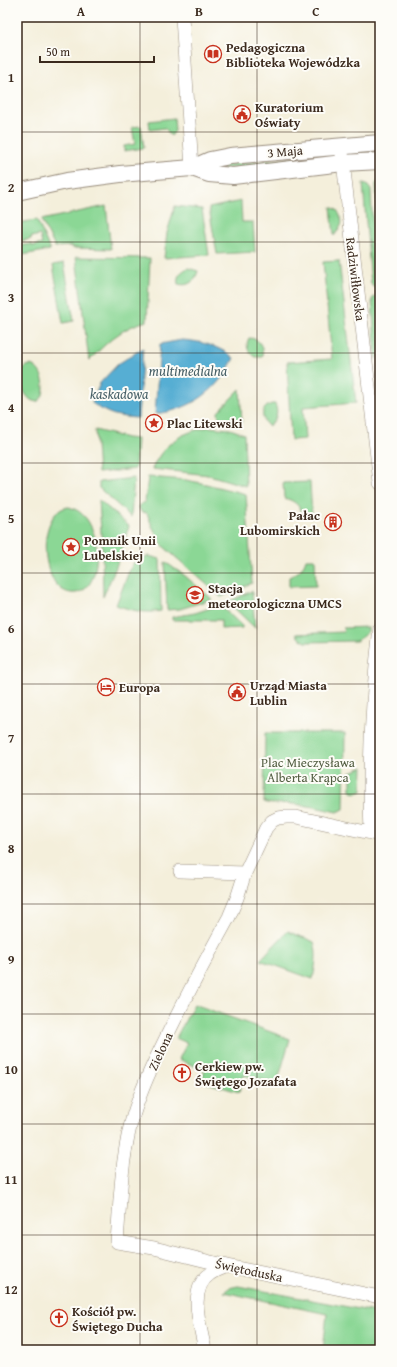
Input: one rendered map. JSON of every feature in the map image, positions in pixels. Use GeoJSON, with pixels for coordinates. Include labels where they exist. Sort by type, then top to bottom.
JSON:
{"type":"FeatureCollection","features":[{"type":"Feature","properties":{"kind":"street"},"geometry":{"type":"LineString","coordinates":[[182,17],[192,168]]}},
{"type":"Feature","properties":{"kind":"street","name":"3 Maja"},"geometry":{"type":"LineString","coordinates":[[17,192],[67,181],[120,174],[192,168],[210,160],[230,156],[341,145],[380,143]]}},
{"type":"Feature","properties":{"kind":"street","name":"Radziwiłłowska"},"geometry":{"type":"LineString","coordinates":[[341,145],[380,483]]}},
{"type":"Feature","properties":{"kind":"street","name":"3 Maja"},"geometry":{"type":"LineString","coordinates":[[192,168],[209,174],[233,176],[343,163],[380,161]]}},
{"type":"Feature","properties":{"kind":"street"},"geometry":{"type":"LineString","coordinates":[[376,834],[370,795],[374,678],[380,628]]}},
{"type":"Feature","properties":{"kind":"street","name":"Zielona"},"geometry":{"type":"LineString","coordinates":[[117,1242],[122,1171],[130,1127],[136,1107],[144,1085],[171,1027],[238,898],[245,873],[266,828],[272,821],[278,818],[296,817],[376,834]]}},
{"type":"Feature","properties":{"kind":"street"},"geometry":{"type":"LineString","coordinates":[[180,871],[245,873]]}},
{"type":"Feature","properties":{"kind":"street","name":"Świętoduska"},"geometry":{"type":"LineString","coordinates":[[117,1242],[154,1248],[227,1266],[380,1297]]}},
{"type":"Feature","properties":{"kind":"street"},"geometry":{"type":"LineString","coordinates":[[205,1350],[198,1309],[197,1292],[201,1282],[209,1274],[227,1266]]}},
{"type":"Feature","properties":{"kind":"green space"},"geometry":{"type":"Polygon","coordinates":[[[174,118],[175,131],[171,136],[165,128],[150,130],[149,121],[174,118]]]}},
{"type":"Feature","properties":{"kind":"green space"},"geometry":{"type":"Polygon","coordinates":[[[141,126],[144,148],[124,151],[124,146],[135,144],[132,127],[141,126]]]}},
{"type":"Feature","properties":{"kind":"green space"},"geometry":{"type":"Polygon","coordinates":[[[322,156],[322,159],[222,169],[220,167],[222,165],[322,156]]]}},
{"type":"Feature","properties":{"kind":"green space"},"geometry":{"type":"Polygon","coordinates":[[[380,179],[380,262],[376,184],[380,179]]]}},
{"type":"Feature","properties":{"kind":"green space"},"geometry":{"type":"Polygon","coordinates":[[[363,184],[367,185],[371,190],[374,256],[378,287],[373,287],[371,284],[363,184]]]}},
{"type":"Feature","properties":{"kind":"green space"},"geometry":{"type":"Polygon","coordinates":[[[241,201],[242,222],[253,222],[255,252],[217,254],[209,208],[241,201]]]}},
{"type":"Feature","properties":{"kind":"green space"},"geometry":{"type":"Polygon","coordinates":[[[106,206],[111,249],[72,248],[72,246],[55,247],[41,220],[106,206]]]}},
{"type":"Feature","properties":{"kind":"green space"},"geometry":{"type":"Polygon","coordinates":[[[175,206],[202,209],[209,255],[164,258],[167,233],[175,206]]]}},
{"type":"Feature","properties":{"kind":"green space"},"geometry":{"type":"Polygon","coordinates":[[[331,207],[337,210],[342,221],[341,226],[334,236],[331,207]]]}},
{"type":"Feature","properties":{"kind":"green space"},"geometry":{"type":"Polygon","coordinates":[[[37,220],[50,250],[17,256],[17,246],[42,244],[40,235],[31,237],[31,239],[17,242],[17,223],[37,220]]]}},
{"type":"Feature","properties":{"kind":"green space"},"geometry":{"type":"Polygon","coordinates":[[[76,257],[150,258],[147,321],[130,327],[115,336],[89,361],[76,257]]]}},
{"type":"Feature","properties":{"kind":"green space"},"geometry":{"type":"Polygon","coordinates":[[[339,261],[356,403],[303,407],[305,439],[291,440],[287,362],[332,359],[323,262],[339,261]]]}},
{"type":"Feature","properties":{"kind":"green space"},"geometry":{"type":"Polygon","coordinates":[[[64,263],[74,321],[63,323],[53,265],[64,263]]]}},
{"type":"Feature","properties":{"kind":"green space"},"geometry":{"type":"Polygon","coordinates":[[[188,268],[198,271],[195,278],[188,284],[178,284],[179,276],[188,268]]]}},
{"type":"Feature","properties":{"kind":"green space"},"geometry":{"type":"Polygon","coordinates":[[[374,297],[379,297],[380,304],[380,354],[376,360],[372,299],[374,297]]]}},
{"type":"Feature","properties":{"kind":"green space"},"geometry":{"type":"Polygon","coordinates":[[[249,338],[253,338],[260,344],[262,347],[262,357],[255,357],[249,351],[247,343],[249,338]]]}},
{"type":"Feature","properties":{"kind":"green space"},"geometry":{"type":"Polygon","coordinates":[[[30,365],[38,369],[44,383],[42,397],[37,401],[32,401],[27,397],[21,382],[23,369],[30,365]]]}},
{"type":"Feature","properties":{"kind":"green space"},"geometry":{"type":"Polygon","coordinates":[[[240,389],[242,423],[219,418],[218,412],[240,389]]]}},
{"type":"Feature","properties":{"kind":"green space"},"geometry":{"type":"Polygon","coordinates":[[[275,404],[277,414],[275,419],[268,426],[265,423],[263,413],[268,405],[275,404]]]}},
{"type":"Feature","properties":{"kind":"green space"},"geometry":{"type":"Polygon","coordinates":[[[208,427],[230,429],[244,434],[246,486],[209,475],[152,469],[162,452],[174,440],[189,432],[208,427]]]}},
{"type":"Feature","properties":{"kind":"green space"},"geometry":{"type":"Polygon","coordinates":[[[95,430],[137,439],[135,469],[98,473],[95,430]]]}},
{"type":"Feature","properties":{"kind":"green space"},"geometry":{"type":"Polygon","coordinates":[[[148,477],[186,480],[246,494],[252,583],[221,597],[163,546],[147,513],[141,512],[139,507],[145,502],[148,477]]]}},
{"type":"Feature","properties":{"kind":"green space"},"geometry":{"type":"Polygon","coordinates":[[[134,478],[131,517],[99,488],[99,482],[134,478]]]}},
{"type":"Feature","properties":{"kind":"green space"},"geometry":{"type":"Polygon","coordinates":[[[310,482],[312,517],[304,517],[297,504],[284,498],[283,483],[310,482]]]}},
{"type":"Feature","properties":{"kind":"green space"},"geometry":{"type":"Polygon","coordinates":[[[99,500],[129,526],[116,567],[103,597],[102,548],[99,500]]]}},
{"type":"Feature","properties":{"kind":"green space"},"geometry":{"type":"Polygon","coordinates":[[[69,507],[78,511],[86,518],[91,526],[97,558],[92,580],[84,590],[76,593],[64,591],[54,582],[48,568],[46,553],[46,537],[50,522],[58,512],[69,507]]]}},
{"type":"Feature","properties":{"kind":"green space"},"geometry":{"type":"Polygon","coordinates":[[[149,556],[160,559],[161,611],[138,611],[116,605],[130,569],[135,561],[149,556]]]}},
{"type":"Feature","properties":{"kind":"green space"},"geometry":{"type":"Polygon","coordinates":[[[306,559],[315,559],[316,586],[289,587],[289,577],[300,570],[306,559]]]}},
{"type":"Feature","properties":{"kind":"green space"},"geometry":{"type":"Polygon","coordinates":[[[165,562],[184,575],[212,599],[180,609],[167,610],[165,562]]]}},
{"type":"Feature","properties":{"kind":"green space"},"geometry":{"type":"Polygon","coordinates":[[[252,591],[255,628],[228,602],[252,591]]]}},
{"type":"Feature","properties":{"kind":"green space"},"geometry":{"type":"Polygon","coordinates":[[[220,605],[242,626],[242,628],[221,629],[221,620],[172,620],[172,617],[195,613],[220,605]]]}},
{"type":"Feature","properties":{"kind":"green space"},"geometry":{"type":"Polygon","coordinates":[[[368,627],[368,631],[364,636],[356,641],[306,642],[299,638],[296,634],[344,632],[343,628],[368,627]]]}},
{"type":"Feature","properties":{"kind":"green space","name":"Plac Mieczysława Alberta Krąpca"},"geometry":{"type":"Polygon","coordinates":[[[265,733],[345,733],[344,809],[337,812],[304,805],[271,804],[264,802],[265,733]]]}},
{"type":"Feature","properties":{"kind":"green space"},"geometry":{"type":"Polygon","coordinates":[[[363,767],[362,791],[357,793],[352,792],[351,772],[363,767]]]}},
{"type":"Feature","properties":{"kind":"green space"},"geometry":{"type":"Polygon","coordinates":[[[288,931],[314,942],[316,956],[313,979],[260,960],[288,931]]]}},
{"type":"Feature","properties":{"kind":"green space"},"geometry":{"type":"Polygon","coordinates":[[[194,1004],[290,1039],[277,1084],[244,1075],[239,1092],[200,1081],[205,1071],[179,1059],[187,1043],[176,1038],[194,1004]]]}},
{"type":"Feature","properties":{"kind":"green space"},"geometry":{"type":"Polygon","coordinates":[[[238,1286],[380,1313],[380,1350],[323,1350],[327,1314],[224,1292],[229,1288],[238,1286]]]}},
{"type":"Feature","properties":{"kind":"water","name":"multimedialna"},"geometry":{"type":"Polygon","coordinates":[[[182,340],[210,345],[222,350],[234,358],[220,380],[202,397],[180,408],[155,414],[160,344],[182,340]]]}},
{"type":"Feature","properties":{"kind":"water","name":"kaskadowa"},"geometry":{"type":"Polygon","coordinates":[[[143,348],[138,418],[114,415],[92,403],[100,383],[118,364],[143,348]]]}},
{"type":"Feature","properties":{"kind":"place","name":"Pedagogiczna Biblioteka Wojewódzka"},"geometry":{"type":"Point","coordinates":[213,54]}},
{"type":"Feature","properties":{"kind":"place","name":"Kuratorium Oświaty"},"geometry":{"type":"Point","coordinates":[242,114]}},
{"type":"Feature","properties":{"kind":"place","name":"Plac Litewski"},"geometry":{"type":"Point","coordinates":[154,423]}},
{"type":"Feature","properties":{"kind":"place","name":"Pałac Lubomirskich"},"geometry":{"type":"Point","coordinates":[333,522]}},
{"type":"Feature","properties":{"kind":"place","name":"Pomnik Unii Lubelskiej"},"geometry":{"type":"Point","coordinates":[71,547]}},
{"type":"Feature","properties":{"kind":"place","name":"Stacja meteorologiczna UMCS"},"geometry":{"type":"Point","coordinates":[195,595]}},
{"type":"Feature","properties":{"kind":"place","name":"Europa"},"geometry":{"type":"Point","coordinates":[106,687]}},
{"type":"Feature","properties":{"kind":"place","name":"Urząd Miasta Lublin"},"geometry":{"type":"Point","coordinates":[237,692]}},
{"type":"Feature","properties":{"kind":"place","name":"Cerkiew pw. Świętego Jozafata"},"geometry":{"type":"Point","coordinates":[182,1073]}},
{"type":"Feature","properties":{"kind":"place","name":"Kościół pw. Świętego Ducha"},"geometry":{"type":"Point","coordinates":[59,1318]}}]}
